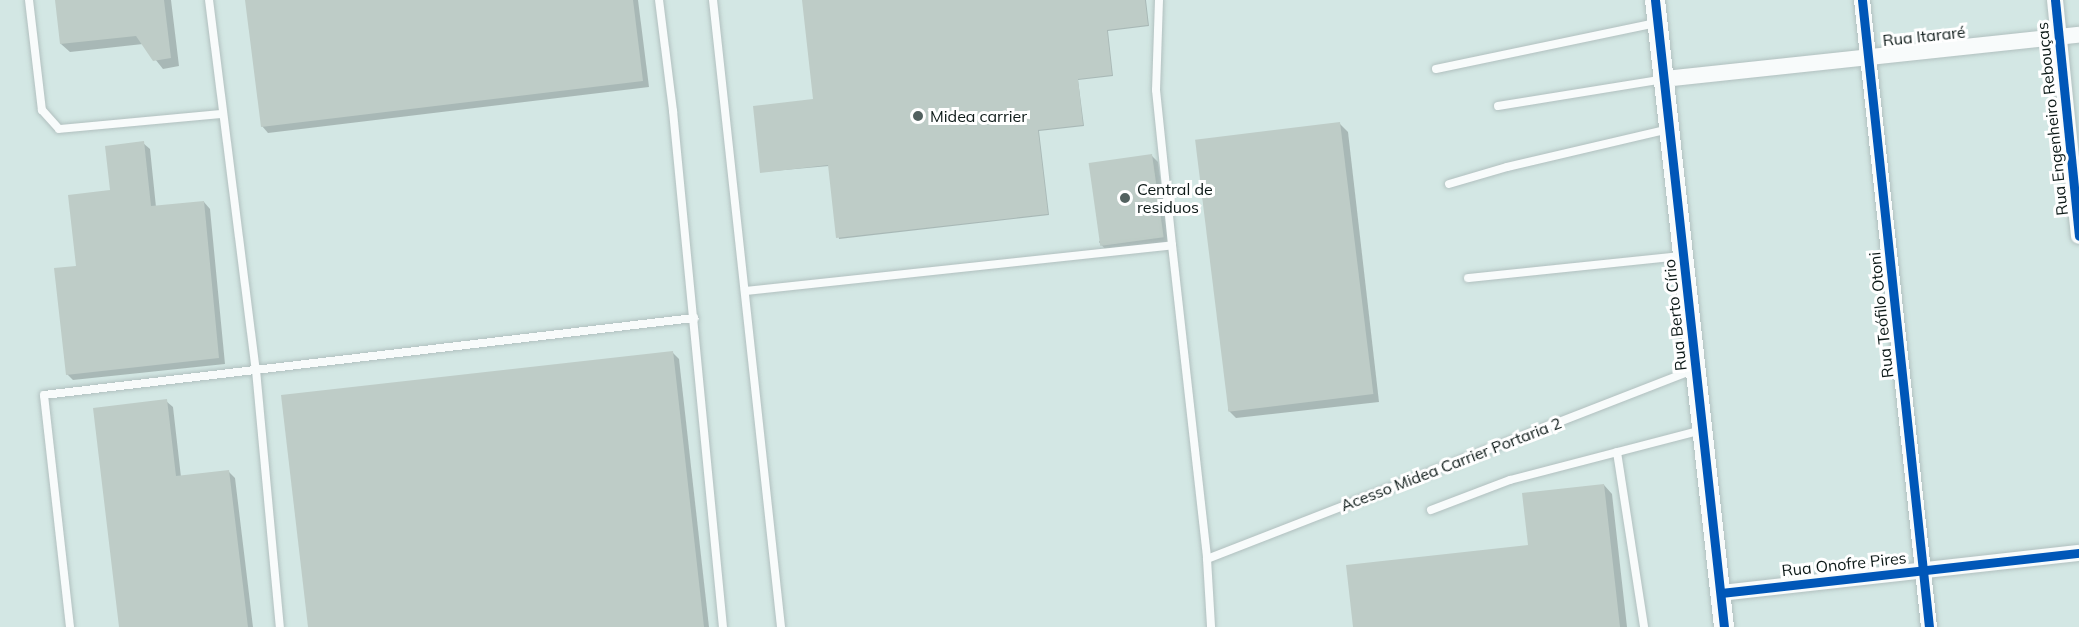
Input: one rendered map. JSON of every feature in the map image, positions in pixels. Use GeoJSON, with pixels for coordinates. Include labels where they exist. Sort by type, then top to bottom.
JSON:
{"type":"FeatureCollection","features":[{"type":"Feature","properties":{"kind":"street","name":"Rua Berto Círio"},"geometry":{"type":"LineString","coordinates":[[1655,0],[1724,627]]}},
{"type":"Feature","properties":{"kind":"street","name":"Rua Teófilo Otoni"},"geometry":{"type":"LineString","coordinates":[[1862,0],[1929,627]]}},
{"type":"Feature","properties":{"kind":"street","name":"Rua Engenheiro Rebouças"},"geometry":{"type":"LineString","coordinates":[[2055,0],[2079,236]]}},
{"type":"Feature","properties":{"kind":"street","name":"Rua Itararé"},"geometry":{"type":"LineString","coordinates":[[1664,79],[2079,35]]}},
{"type":"Feature","properties":{"kind":"street","name":"Rua Onofre Pires"},"geometry":{"type":"LineString","coordinates":[[1721,593],[2079,553]]}},
{"type":"Feature","properties":{"kind":"lane"},"geometry":{"type":"LineString","coordinates":[[29,0],[42,110],[59,129],[222,114]]}},
{"type":"Feature","properties":{"kind":"lane"},"geometry":{"type":"LineString","coordinates":[[209,0],[256,370],[280,627]]}},
{"type":"Feature","properties":{"kind":"lane"},"geometry":{"type":"LineString","coordinates":[[659,0],[694,318],[723,627]]}},
{"type":"Feature","properties":{"kind":"lane"},"geometry":{"type":"LineString","coordinates":[[713,0],[781,627]]}},
{"type":"Feature","properties":{"kind":"lane"},"geometry":{"type":"LineString","coordinates":[[1159,0],[1156,90],[1207,559],[1211,627]]}},
{"type":"Feature","properties":{"kind":"lane"},"geometry":{"type":"LineString","coordinates":[[1436,69],[1658,23]]}},
{"type":"Feature","properties":{"kind":"lane"},"geometry":{"type":"LineString","coordinates":[[1498,106],[1664,79]]}},
{"type":"Feature","properties":{"kind":"lane"},"geometry":{"type":"LineString","coordinates":[[1449,184],[1669,129]]}},
{"type":"Feature","properties":{"kind":"lane"},"geometry":{"type":"LineString","coordinates":[[745,291],[1172,245]]}},
{"type":"Feature","properties":{"kind":"lane"},"geometry":{"type":"LineString","coordinates":[[1468,278],[1683,256]]}},
{"type":"Feature","properties":{"kind":"lane"},"geometry":{"type":"LineString","coordinates":[[70,627],[44,395],[694,318]]}},
{"type":"Feature","properties":{"kind":"lane","name":"Acesso Midea Carrier Portaria 2"},"geometry":{"type":"LineString","coordinates":[[1207,559],[1696,369]]}},
{"type":"Feature","properties":{"kind":"lane"},"geometry":{"type":"LineString","coordinates":[[1431,510],[1510,480],[1703,430]]}},
{"type":"Feature","properties":{"kind":"lane"},"geometry":{"type":"LineString","coordinates":[[1617,452],[1644,627]]}},
{"type":"Feature","properties":{"kind":"building"},"geometry":{"type":"Polygon","coordinates":[[[55,0],[164,0],[171,58],[153,61],[136,36],[60,44],[55,0]]]}},
{"type":"Feature","properties":{"kind":"building"},"geometry":{"type":"Polygon","coordinates":[[[245,0],[633,0],[643,81],[261,127],[245,0]]]}},
{"type":"Feature","properties":{"kind":"building","name":"Midea carrier"},"geometry":{"type":"Polygon","coordinates":[[[802,0],[1145,0],[1148,25],[1107,30],[1112,75],[1078,79],[1083,125],[1038,130],[1048,214],[836,238],[828,165],[760,173],[753,106],[813,99],[802,0]]]}},
{"type":"Feature","properties":{"kind":"building"},"geometry":{"type":"Polygon","coordinates":[[[1340,122],[1373,394],[1228,412],[1195,140],[1340,122]]]}},
{"type":"Feature","properties":{"kind":"building"},"geometry":{"type":"Polygon","coordinates":[[[144,141],[151,206],[204,201],[219,358],[66,375],[54,268],[76,266],[68,195],[110,190],[105,146],[144,141]]]}},
{"type":"Feature","properties":{"kind":"building","name":"Central de residuos"},"geometry":{"type":"Polygon","coordinates":[[[1152,154],[1164,237],[1100,246],[1089,163],[1152,154]]]}},
{"type":"Feature","properties":{"kind":"building"},"geometry":{"type":"Polygon","coordinates":[[[673,351],[704,627],[308,627],[281,395],[673,351]]]}},
{"type":"Feature","properties":{"kind":"building"},"geometry":{"type":"Polygon","coordinates":[[[167,399],[176,476],[229,470],[248,627],[119,627],[93,408],[167,399]]]}},
{"type":"Feature","properties":{"kind":"building"},"geometry":{"type":"Polygon","coordinates":[[[1604,484],[1620,627],[1353,627],[1346,565],[1528,545],[1522,493],[1604,484]]]}},
{"type":"Feature","properties":{"kind":"cycle path"},"geometry":{"type":"LineString","coordinates":[[1655,0],[1724,627]]}},
{"type":"Feature","properties":{"kind":"cycle path"},"geometry":{"type":"LineString","coordinates":[[1862,0],[1929,627]]}},
{"type":"Feature","properties":{"kind":"cycle path"},"geometry":{"type":"LineString","coordinates":[[2055,0],[2079,236]]}},
{"type":"Feature","properties":{"kind":"cycle path"},"geometry":{"type":"LineString","coordinates":[[1721,593],[2079,553]]}},
{"type":"Feature","properties":{"kind":"place","name":"Midea carrier"},"geometry":{"type":"Point","coordinates":[918,116]}},
{"type":"Feature","properties":{"kind":"place","name":"Central de residuos"},"geometry":{"type":"Point","coordinates":[1125,198]}}]}
